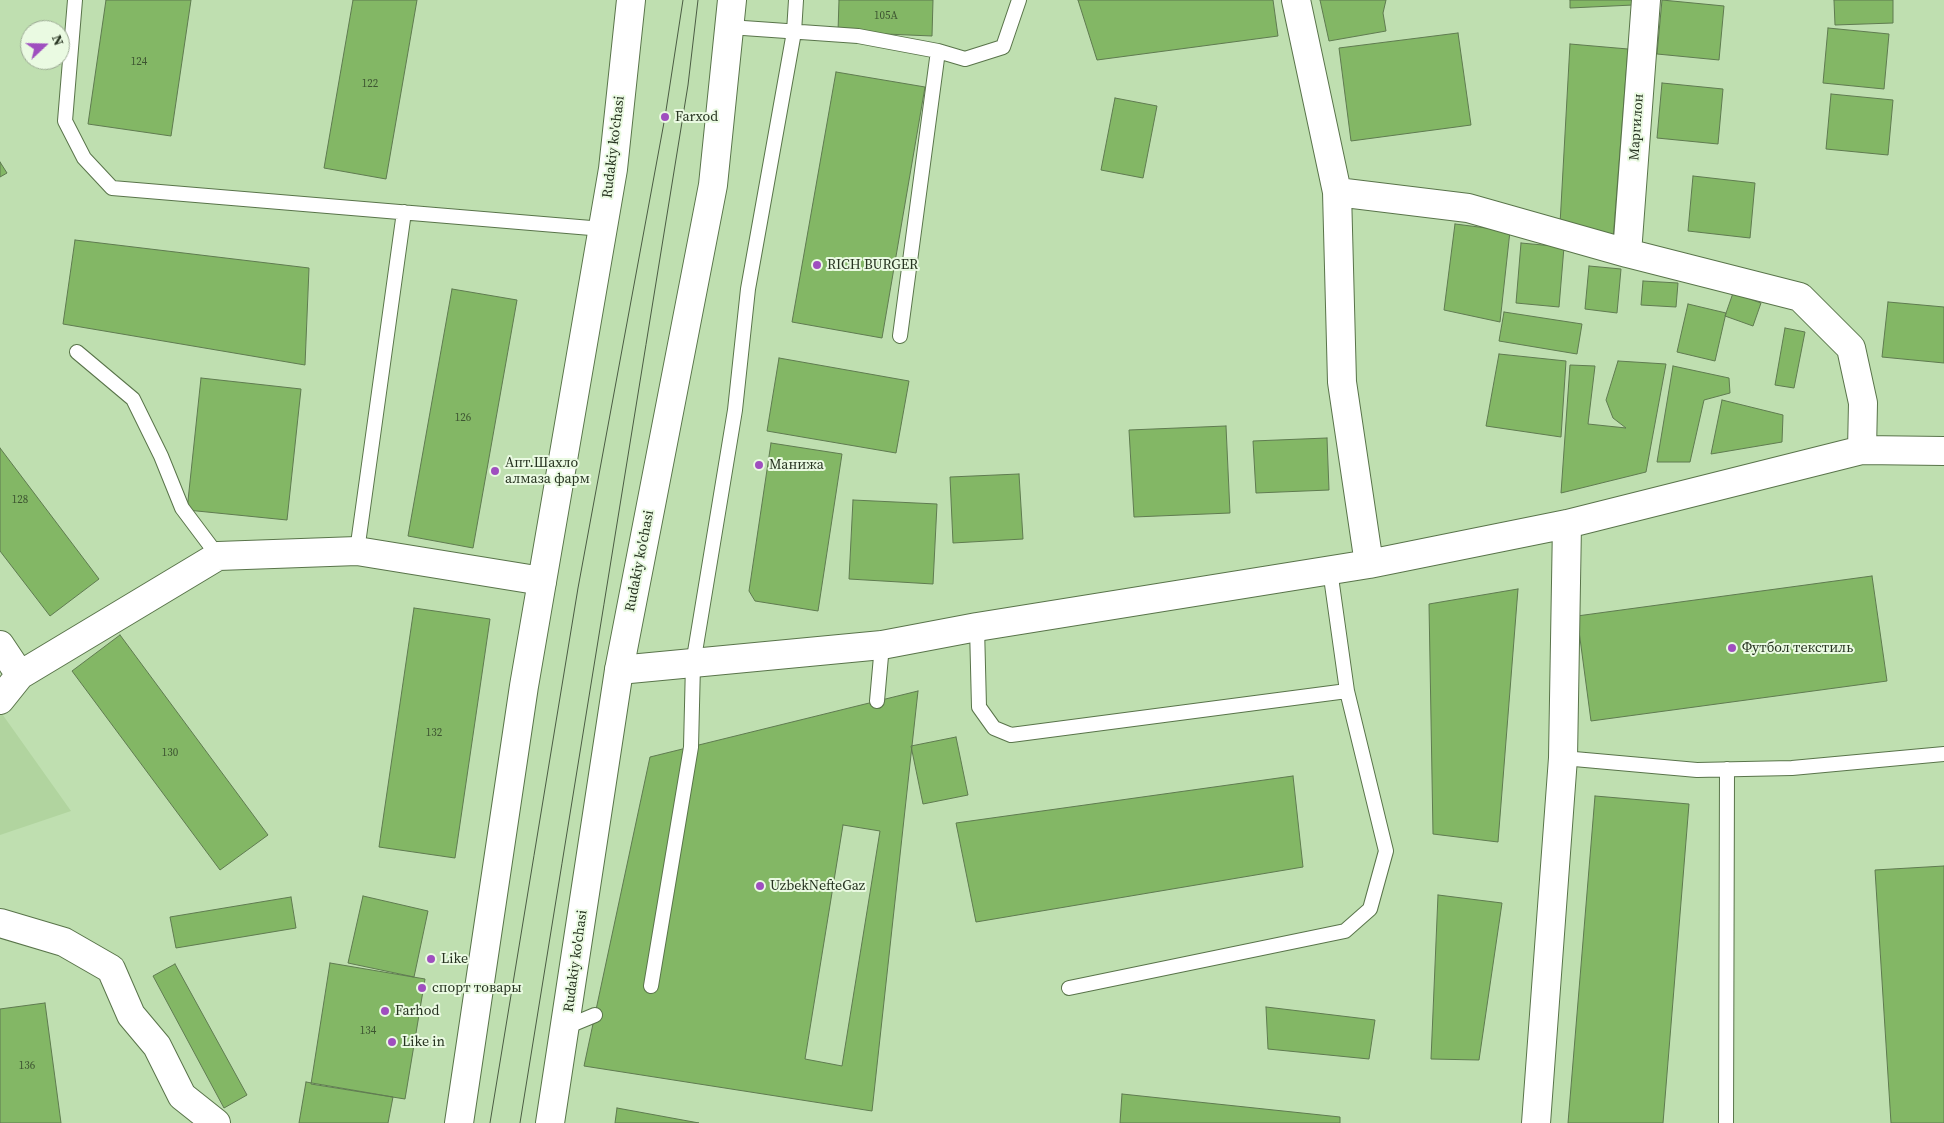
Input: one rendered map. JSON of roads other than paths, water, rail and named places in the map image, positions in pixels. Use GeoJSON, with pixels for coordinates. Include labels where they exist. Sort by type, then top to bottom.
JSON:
{"type":"FeatureCollection","features":[{"type":"Feature","properties":{"kind":"street","name":"Rudakiy ko'chasi"},"geometry":{"type":"LineString","coordinates":[[459,1123],[524,686],[613,169],[630,0]]}},
{"type":"Feature","properties":{"kind":"street","name":"Rudakiy ko'chasi"},"geometry":{"type":"LineString","coordinates":[[550,1123],[619,670],[713,185],[732,0]]}},
{"type":"Feature","properties":{"kind":"street"},"geometry":{"type":"LineString","coordinates":[[1296,0],[1337,192],[1342,382],[1369,564]]}},
{"type":"Feature","properties":{"kind":"street","name":"Маргилон"},"geometry":{"type":"LineString","coordinates":[[1627,253],[1646,0]]}},
{"type":"Feature","properties":{"kind":"street"},"geometry":{"type":"LineString","coordinates":[[1337,192],[1468,208],[1627,253],[1800,297],[1851,348],[1863,404],[1862,450]]}},
{"type":"Feature","properties":{"kind":"street"},"geometry":{"type":"LineString","coordinates":[[619,670],[882,646],[976,627],[1369,564],[1567,524],[1862,450],[1944,451]]}},
{"type":"Feature","properties":{"kind":"street"},"geometry":{"type":"LineString","coordinates":[[1536,1123],[1563,758],[1567,524]]}},
{"type":"Feature","properties":{"kind":"street"},"geometry":{"type":"LineString","coordinates":[[0,700],[20,676],[218,556],[358,551],[542,581]]}},
{"type":"Feature","properties":{"kind":"street"},"geometry":{"type":"LineString","coordinates":[[0,645],[20,676]]}},
{"type":"Feature","properties":{"kind":"street"},"geometry":{"type":"LineString","coordinates":[[0,923],[64,942],[111,969],[131,1015],[157,1046],[182,1096],[216,1123]]}},
{"type":"Feature","properties":{"kind":"lane"},"geometry":{"type":"LineString","coordinates":[[75,0],[65,121],[84,158],[112,188],[603,229]]}},
{"type":"Feature","properties":{"kind":"lane"},"geometry":{"type":"LineString","coordinates":[[651,986],[691,747],[693,664],[735,410],[748,289],[794,32],[796,0]]}},
{"type":"Feature","properties":{"kind":"lane"},"geometry":{"type":"LineString","coordinates":[[729,27],[858,36],[938,51],[965,59],[1003,47],[1019,0]]}},
{"type":"Feature","properties":{"kind":"lane"},"geometry":{"type":"LineString","coordinates":[[900,336],[938,51]]}},
{"type":"Feature","properties":{"kind":"lane"},"geometry":{"type":"LineString","coordinates":[[358,551],[404,212]]}},
{"type":"Feature","properties":{"kind":"lane"},"geometry":{"type":"LineString","coordinates":[[77,352],[133,399],[161,456],[182,508],[218,556]]}},
{"type":"Feature","properties":{"kind":"lane"},"geometry":{"type":"LineString","coordinates":[[1069,988],[1345,931],[1370,909],[1386,850],[1347,690],[1330,570]]}},
{"type":"Feature","properties":{"kind":"lane"},"geometry":{"type":"LineString","coordinates":[[976,627],[979,707],[994,728],[1011,735],[1347,690]]}},
{"type":"Feature","properties":{"kind":"lane"},"geometry":{"type":"LineString","coordinates":[[877,701],[882,646]]}},
{"type":"Feature","properties":{"kind":"lane"},"geometry":{"type":"LineString","coordinates":[[1563,758],[1697,770],[1792,768],[1944,754]]}},
{"type":"Feature","properties":{"kind":"lane"},"geometry":{"type":"LineString","coordinates":[[1726,1123],[1727,769]]}},
{"type":"Feature","properties":{"kind":"lane"},"geometry":{"type":"LineString","coordinates":[[566,1027],[595,1015]]}},
{"type":"Feature","properties":{"kind":"tram line"},"geometry":{"type":"LineString","coordinates":[[490,1123],[578,588],[665,117],[683,0]]}},
{"type":"Feature","properties":{"kind":"tram line"},"geometry":{"type":"LineString","coordinates":[[520,1123],[688,85],[698,0]]}},
{"type":"Feature","properties":{"kind":"place","name":"Farxod"},"geometry":{"type":"Point","coordinates":[665,117]}},
{"type":"Feature","properties":{"kind":"place","name":"RICH BURGER"},"geometry":{"type":"Point","coordinates":[817,265]}},
{"type":"Feature","properties":{"kind":"place","name":"Манижа"},"geometry":{"type":"Point","coordinates":[759,465]}},
{"type":"Feature","properties":{"kind":"place","name":"Апт.Шахло алмаза фарм"},"geometry":{"type":"Point","coordinates":[495,471]}},
{"type":"Feature","properties":{"kind":"place","name":"Футбол текстиль"},"geometry":{"type":"Point","coordinates":[1732,648]}},
{"type":"Feature","properties":{"kind":"place","name":"UzbekNefteGaz"},"geometry":{"type":"Point","coordinates":[760,886]}},
{"type":"Feature","properties":{"kind":"place","name":"Like"},"geometry":{"type":"Point","coordinates":[431,959]}},
{"type":"Feature","properties":{"kind":"place","name":"спорт товары"},"geometry":{"type":"Point","coordinates":[422,988]}},
{"type":"Feature","properties":{"kind":"place","name":"Farhod"},"geometry":{"type":"Point","coordinates":[385,1011]}},
{"type":"Feature","properties":{"kind":"place","name":"Like in"},"geometry":{"type":"Point","coordinates":[392,1042]}}]}
